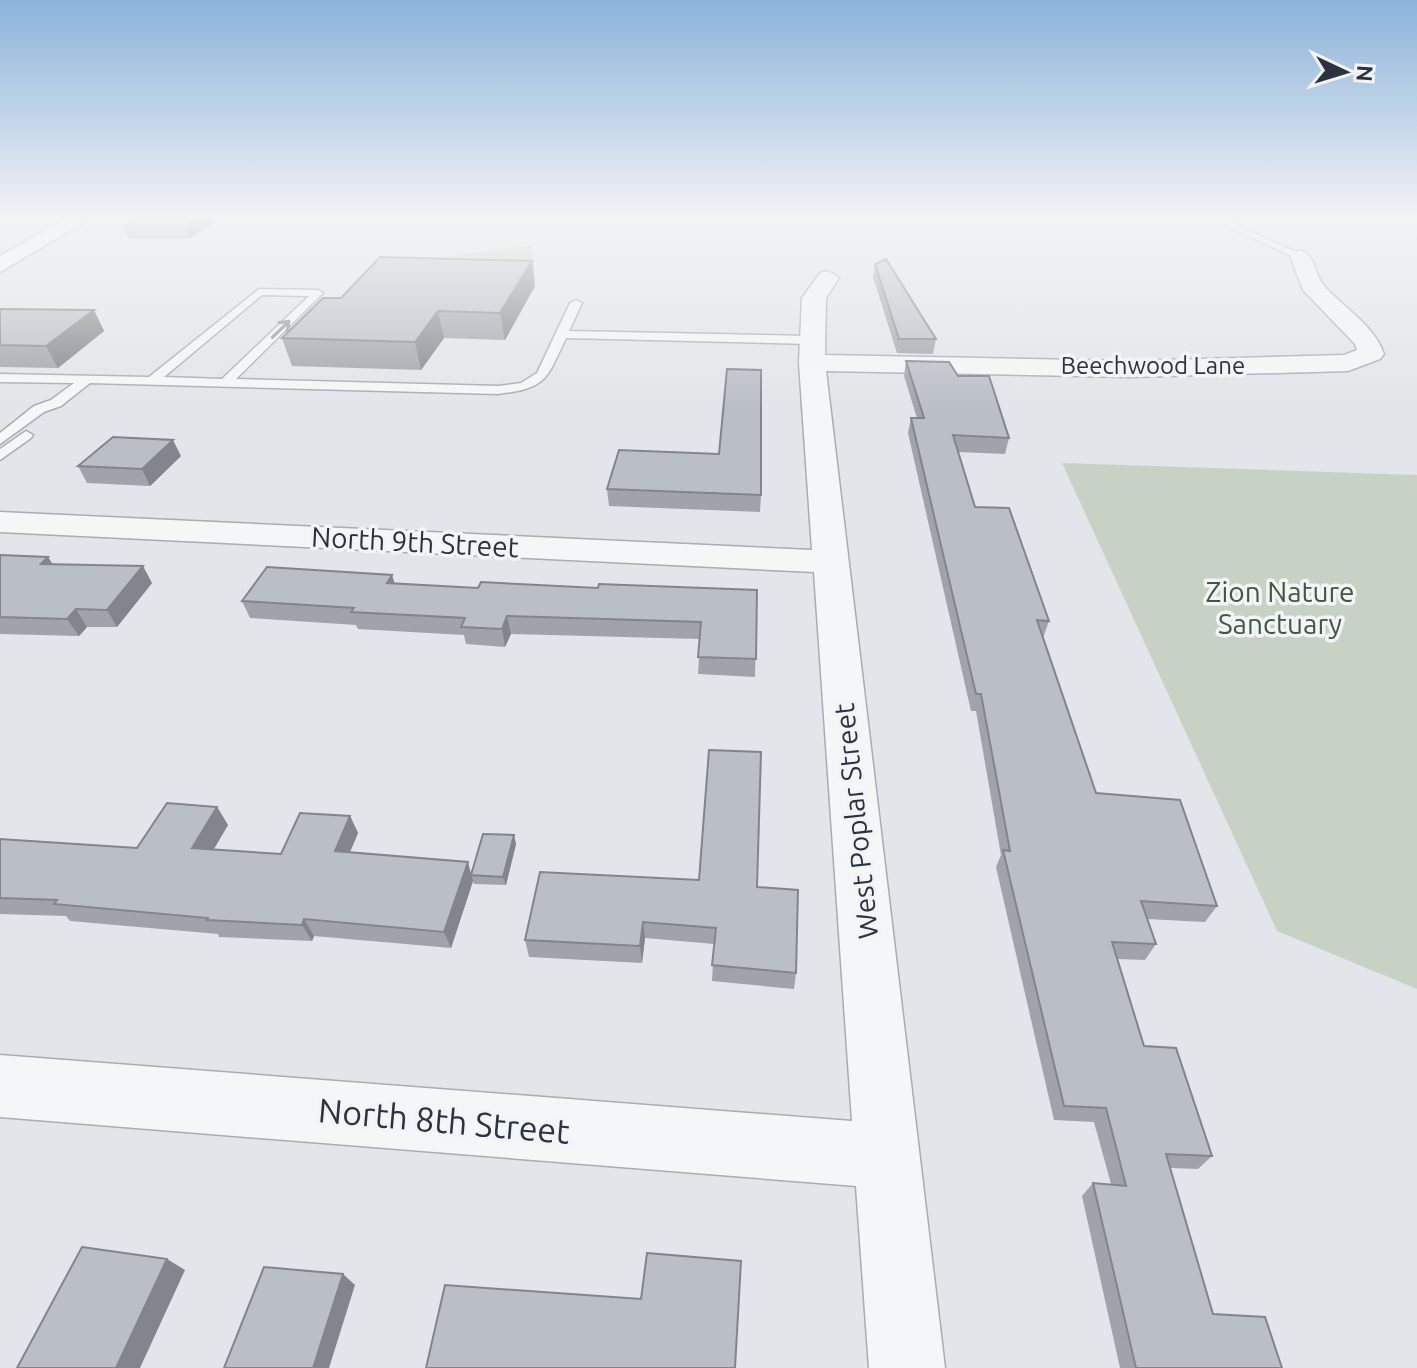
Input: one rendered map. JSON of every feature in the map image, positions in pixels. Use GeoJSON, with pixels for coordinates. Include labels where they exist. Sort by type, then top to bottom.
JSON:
{"type":"FeatureCollection","features":[{"type":"Feature","properties":{"kind":"street","name":"West Poplar Street"},"geometry":{"type":"LineString","coordinates":[[825,282],[814,298],[811,351],[907,1368]]}},
{"type":"Feature","properties":{"kind":"street","name":"Beechwood Lane"},"geometry":{"type":"LineString","coordinates":[[811,351],[1130,369],[1348,363],[1371,354],[1367,342],[1310,282]]}},
{"type":"Feature","properties":{"kind":"street","name":"North 9th Street"},"geometry":{"type":"LineString","coordinates":[[0,522],[830,562]]}},
{"type":"Feature","properties":{"kind":"street","name":"North 8th Street"},"geometry":{"type":"LineString","coordinates":[[0,1086],[889,1156]]}},
{"type":"Feature","properties":{"kind":"lane"},"geometry":{"type":"LineString","coordinates":[[152,381],[259,292],[318,293],[225,383]]}},
{"type":"Feature","properties":{"kind":"lane"},"geometry":{"type":"LineString","coordinates":[[0,378],[498,390],[525,387],[542,375],[576,303]]}},
{"type":"Feature","properties":{"kind":"lane"},"geometry":{"type":"LineString","coordinates":[[561,334],[811,351]]}},
{"type":"Feature","properties":{"kind":"lane"},"geometry":{"type":"LineString","coordinates":[[0,440],[39,409],[56,403],[87,379]]}},
{"type":"Feature","properties":{"kind":"lane"},"geometry":{"type":"LineString","coordinates":[[0,456],[58,409],[56,403]]}},
{"type":"Feature","properties":{"kind":"lane"},"geometry":{"type":"LineString","coordinates":[[3,418],[24,421]]}},
{"type":"Feature","properties":{"kind":"green space","name":"Zion Nature Sanctuary"},"geometry":{"type":"Polygon","coordinates":[[[1062,463],[1417,475],[1417,989],[1277,931],[1062,463]]]}},
{"type":"Feature","properties":{"kind":"building"},"geometry":{"type":"Polygon","coordinates":[[[356,282],[519,282],[500,313],[438,311],[415,342],[282,338],[323,298],[341,298],[356,282]]]}},
{"type":"Feature","properties":{"kind":"building"},"geometry":{"type":"Polygon","coordinates":[[[881,282],[900,282],[936,339],[899,339],[881,282]]]}},
{"type":"Feature","properties":{"kind":"building"},"geometry":{"type":"Polygon","coordinates":[[[0,309],[94,310],[46,346],[0,345],[0,309]]]}},
{"type":"Feature","properties":{"kind":"building"},"geometry":{"type":"Polygon","coordinates":[[[906,361],[949,362],[958,376],[989,376],[1009,438],[953,435],[975,507],[1009,508],[1049,621],[1037,620],[1096,793],[1180,800],[1217,906],[1141,901],[1156,944],[1112,942],[1144,1046],[1176,1048],[1212,1156],[1166,1154],[1213,1314],[1265,1317],[1282,1368],[1136,1368],[1093,1183],[1126,1186],[1106,1108],[1064,1106],[1003,850],[1010,851],[981,694],[976,694],[911,418],[924,418],[906,361]]]}},
{"type":"Feature","properties":{"kind":"building"},"geometry":{"type":"Polygon","coordinates":[[[727,369],[761,370],[761,495],[607,489],[619,450],[719,454],[727,369]]]}},
{"type":"Feature","properties":{"kind":"building"},"geometry":{"type":"Polygon","coordinates":[[[113,437],[173,440],[142,469],[78,466],[113,437]]]}},
{"type":"Feature","properties":{"kind":"building"},"geometry":{"type":"Polygon","coordinates":[[[0,555],[48,557],[41,564],[143,566],[107,610],[76,609],[67,619],[0,617],[0,555]]]}},
{"type":"Feature","properties":{"kind":"building"},"geometry":{"type":"Polygon","coordinates":[[[267,567],[392,575],[387,583],[478,588],[481,582],[598,588],[599,584],[757,590],[756,659],[698,657],[701,622],[507,616],[502,629],[461,627],[465,618],[351,612],[354,608],[242,601],[267,567]]]}},
{"type":"Feature","properties":{"kind":"building"},"geometry":{"type":"Polygon","coordinates":[[[709,750],[761,752],[757,887],[798,890],[796,973],[712,965],[716,928],[643,922],[640,946],[525,940],[540,872],[699,880],[709,750]]]}},
{"type":"Feature","properties":{"kind":"building"},"geometry":{"type":"Polygon","coordinates":[[[167,803],[217,807],[192,848],[281,854],[300,813],[350,816],[335,851],[468,862],[444,932],[304,919],[302,925],[207,920],[54,904],[57,900],[0,898],[0,839],[137,848],[167,803]]]}},
{"type":"Feature","properties":{"kind":"building"},"geometry":{"type":"Polygon","coordinates":[[[483,834],[514,835],[503,877],[471,875],[483,834]]]}},
{"type":"Feature","properties":{"kind":"building"},"geometry":{"type":"Polygon","coordinates":[[[82,1247],[167,1259],[116,1368],[17,1368],[82,1247]]]}},
{"type":"Feature","properties":{"kind":"building"},"geometry":{"type":"Polygon","coordinates":[[[647,1253],[741,1261],[735,1368],[426,1368],[445,1285],[641,1299],[647,1253]]]}},
{"type":"Feature","properties":{"kind":"building"},"geometry":{"type":"Polygon","coordinates":[[[264,1267],[343,1274],[313,1368],[224,1368],[264,1267]]]}}]}
